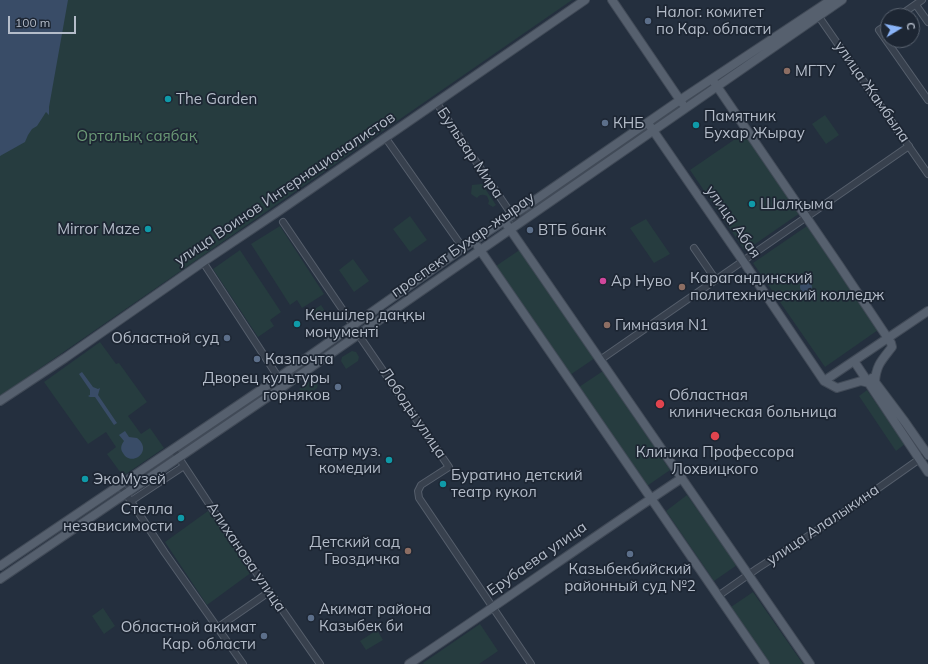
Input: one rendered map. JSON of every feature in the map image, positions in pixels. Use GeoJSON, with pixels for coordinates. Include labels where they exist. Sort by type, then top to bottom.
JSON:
{"type":"FeatureCollection","features":[{"type":"Feature","properties":{"kind":"main road","name":"улица Воинов Интернационалистов"},"geometry":{"type":"LineString","coordinates":[[0,401],[65,358],[585,0]]}},
{"type":"Feature","properties":{"kind":"main road"},"geometry":{"type":"LineString","coordinates":[[612,0],[686,108]]}},
{"type":"Feature","properties":{"kind":"main road","name":"проспект Бухар-жырау"},"geometry":{"type":"LineString","coordinates":[[0,579],[284,386],[794,34],[831,0]]}},
{"type":"Feature","properties":{"kind":"main road","name":"проспект Бухар-жырау"},"geometry":{"type":"LineString","coordinates":[[0,566],[279,377],[463,248],[512,216],[712,78],[817,13],[842,0]]}},
{"type":"Feature","properties":{"kind":"main road"},"geometry":{"type":"LineString","coordinates":[[712,78],[892,343],[892,347],[878,366],[872,382],[928,472]]}},
{"type":"Feature","properties":{"kind":"main road","name":"улица Абая"},"geometry":{"type":"LineString","coordinates":[[647,122],[824,381]]}},
{"type":"Feature","properties":{"kind":"main road"},"geometry":{"type":"LineString","coordinates":[[504,221],[810,664]]}},
{"type":"Feature","properties":{"kind":"main road"},"geometry":{"type":"LineString","coordinates":[[474,241],[765,664]]}},
{"type":"Feature","properties":{"kind":"main road"},"geometry":{"type":"LineString","coordinates":[[872,382],[861,381],[834,388],[824,381],[928,311]]}},
{"type":"Feature","properties":{"kind":"main road"},"geometry":{"type":"LineString","coordinates":[[856,360],[928,454]]}},
{"type":"Feature","properties":{"kind":"main road","name":"Ерубаева улица"},"geometry":{"type":"LineString","coordinates":[[409,664],[682,478]]}},
{"type":"Feature","properties":{"kind":"street"},"geometry":{"type":"LineString","coordinates":[[911,8],[922,0]]}},
{"type":"Feature","properties":{"kind":"street"},"geometry":{"type":"LineString","coordinates":[[916,5],[928,22]]}},
{"type":"Feature","properties":{"kind":"street","name":"улица Жамбыла"},"geometry":{"type":"LineString","coordinates":[[817,13],[928,174]]}},
{"type":"Feature","properties":{"kind":"street"},"geometry":{"type":"LineString","coordinates":[[892,48],[928,100]]}},
{"type":"Feature","properties":{"kind":"street","name":"Бульвар Мира"},"geometry":{"type":"LineString","coordinates":[[436,102],[518,224]]}},
{"type":"Feature","properties":{"kind":"street"},"geometry":{"type":"LineString","coordinates":[[385,137],[463,248]]}},
{"type":"Feature","properties":{"kind":"street"},"geometry":{"type":"LineString","coordinates":[[600,360],[909,146]]}},
{"type":"Feature","properties":{"kind":"street"},"geometry":{"type":"LineString","coordinates":[[283,222],[353,325]]}},
{"type":"Feature","properties":{"kind":"street"},"geometry":{"type":"LineString","coordinates":[[694,248],[716,280]]}},
{"type":"Feature","properties":{"kind":"street"},"geometry":{"type":"LineString","coordinates":[[203,262],[284,386]]}},
{"type":"Feature","properties":{"kind":"street","name":"Лободы улица"},"geometry":{"type":"LineString","coordinates":[[358,334],[449,467],[421,485],[418,495],[422,503],[531,664]]}},
{"type":"Feature","properties":{"kind":"street","name":"Алиханова улица"},"geometry":{"type":"LineString","coordinates":[[173,449],[221,522],[320,664]]}},
{"type":"Feature","properties":{"kind":"street","name":"улица Алалыкина"},"geometry":{"type":"LineString","coordinates":[[718,596],[749,574],[833,520],[928,454]]}},
{"type":"Feature","properties":{"kind":"street"},"geometry":{"type":"LineString","coordinates":[[131,502],[184,466]]}},
{"type":"Feature","properties":{"kind":"street"},"geometry":{"type":"LineString","coordinates":[[120,485],[169,559],[243,664]]}},
{"type":"Feature","properties":{"kind":"street"},"geometry":{"type":"LineString","coordinates":[[217,628],[269,592]]}},
{"type":"Feature","properties":{"kind":"green space","name":"Орталық саябақ"},"geometry":{"type":"Polygon","coordinates":[[[0,0],[572,0],[0,396],[0,0]]]}},
{"type":"Feature","properties":{"kind":"green space"},"geometry":{"type":"Polygon","coordinates":[[[825,115],[839,135],[826,144],[812,124],[825,115]]]}},
{"type":"Feature","properties":{"kind":"green space"},"geometry":{"type":"Polygon","coordinates":[[[744,133],[800,213],[745,251],[690,170],[744,133]]]}},
{"type":"Feature","properties":{"kind":"green space"},"geometry":{"type":"Polygon","coordinates":[[[482,184],[496,205],[493,207],[488,204],[489,201],[487,196],[482,195],[477,198],[471,194],[472,185],[482,184]]]}},
{"type":"Feature","properties":{"kind":"green space"},"geometry":{"type":"Polygon","coordinates":[[[410,216],[427,240],[410,252],[393,229],[410,216]]]}},
{"type":"Feature","properties":{"kind":"green space"},"geometry":{"type":"Polygon","coordinates":[[[646,219],[670,254],[654,263],[630,228],[646,219]]]}},
{"type":"Feature","properties":{"kind":"green space"},"geometry":{"type":"Polygon","coordinates":[[[280,226],[324,294],[302,308],[297,300],[290,305],[251,244],[280,226]]]}},
{"type":"Feature","properties":{"kind":"green space"},"geometry":{"type":"Polygon","coordinates":[[[807,226],[878,330],[825,367],[753,263],[807,226]]]}},
{"type":"Feature","properties":{"kind":"green space"},"geometry":{"type":"Polygon","coordinates":[[[521,249],[595,358],[570,375],[496,266],[521,249]]]}},
{"type":"Feature","properties":{"kind":"green space"},"geometry":{"type":"Polygon","coordinates":[[[240,250],[281,312],[270,320],[274,326],[258,337],[213,269],[240,250]]]}},
{"type":"Feature","properties":{"kind":"green space"},"geometry":{"type":"Polygon","coordinates":[[[353,259],[369,281],[354,292],[339,270],[353,259]]]}},
{"type":"Feature","properties":{"kind":"green space"},"geometry":{"type":"Polygon","coordinates":[[[321,305],[327,314],[318,320],[312,311],[321,305]]]}},
{"type":"Feature","properties":{"kind":"green space"},"geometry":{"type":"Polygon","coordinates":[[[100,342],[116,364],[119,363],[147,402],[128,416],[141,434],[150,428],[164,448],[123,476],[107,454],[116,447],[106,432],[88,444],[44,382],[100,342]]]}},
{"type":"Feature","properties":{"kind":"green space"},"geometry":{"type":"Polygon","coordinates":[[[352,351],[356,352],[359,357],[358,361],[346,369],[341,361],[342,357],[352,351]]]}},
{"type":"Feature","properties":{"kind":"green space"},"geometry":{"type":"Polygon","coordinates":[[[603,371],[670,470],[647,486],[579,387],[603,371]]]}},
{"type":"Feature","properties":{"kind":"green space"},"geometry":{"type":"Polygon","coordinates":[[[311,380],[315,380],[318,384],[317,388],[305,397],[299,389],[311,380]]]}},
{"type":"Feature","properties":{"kind":"green space"},"geometry":{"type":"Polygon","coordinates":[[[867,390],[905,444],[896,451],[859,396],[867,390]]]}},
{"type":"Feature","properties":{"kind":"green space"},"geometry":{"type":"Polygon","coordinates":[[[687,495],[737,565],[714,581],[666,511],[687,495]]]}},
{"type":"Feature","properties":{"kind":"green space"},"geometry":{"type":"Polygon","coordinates":[[[208,511],[252,572],[207,605],[165,542],[208,511]]]}},
{"type":"Feature","properties":{"kind":"green space"},"geometry":{"type":"Polygon","coordinates":[[[753,592],[803,664],[770,664],[731,607],[753,592]]]}},
{"type":"Feature","properties":{"kind":"green space"},"geometry":{"type":"Polygon","coordinates":[[[103,608],[115,626],[104,634],[92,616],[103,608]]]}},
{"type":"Feature","properties":{"kind":"green space"},"geometry":{"type":"Polygon","coordinates":[[[480,624],[498,651],[479,664],[423,663],[480,624]]]}},
{"type":"Feature","properties":{"kind":"green space"},"geometry":{"type":"Polygon","coordinates":[[[377,630],[383,640],[366,650],[360,641],[377,630]]]}},
{"type":"Feature","properties":{"kind":"water"},"geometry":{"type":"Polygon","coordinates":[[[0,0],[68,0],[49,107],[49,115],[46,112],[37,126],[32,129],[25,142],[0,156],[0,0]]]}},
{"type":"Feature","properties":{"kind":"water"},"geometry":{"type":"Polygon","coordinates":[[[804,281],[808,281],[812,287],[808,293],[804,293],[800,289],[800,285],[804,281]]]}},
{"type":"Feature","properties":{"kind":"water"},"geometry":{"type":"Polygon","coordinates":[[[82,372],[93,387],[98,389],[100,388],[98,395],[117,423],[114,425],[95,397],[88,396],[90,395],[90,390],[79,374],[82,372]]]}},
{"type":"Feature","properties":{"kind":"water"},"geometry":{"type":"Polygon","coordinates":[[[125,431],[129,437],[137,438],[142,443],[142,452],[135,458],[131,459],[127,457],[121,450],[124,441],[119,435],[125,431]]]}},
{"type":"Feature","properties":{"kind":"place","name":"Налог. комитет по Кар. области"},"geometry":{"type":"Point","coordinates":[648,21]}},
{"type":"Feature","properties":{"kind":"place","name":"МГТУ"},"geometry":{"type":"Point","coordinates":[787,71]}},
{"type":"Feature","properties":{"kind":"place","name":"The Garden"},"geometry":{"type":"Point","coordinates":[168,99]}},
{"type":"Feature","properties":{"kind":"place","name":"КНБ"},"geometry":{"type":"Point","coordinates":[605,123]}},
{"type":"Feature","properties":{"kind":"place","name":"Памятник Бухар Жырау"},"geometry":{"type":"Point","coordinates":[696,125]}},
{"type":"Feature","properties":{"kind":"place","name":"Шалқыма"},"geometry":{"type":"Point","coordinates":[752,204]}},
{"type":"Feature","properties":{"kind":"place","name":"Mirror Maze"},"geometry":{"type":"Point","coordinates":[148,229]}},
{"type":"Feature","properties":{"kind":"place","name":"ВТБ банк"},"geometry":{"type":"Point","coordinates":[530,230]}},
{"type":"Feature","properties":{"kind":"place","name":"Ар Нуво"},"geometry":{"type":"Point","coordinates":[603,281]}},
{"type":"Feature","properties":{"kind":"place","name":"Карагандинский политехнический колледж"},"geometry":{"type":"Point","coordinates":[682,287]}},
{"type":"Feature","properties":{"kind":"place","name":"Кеншілер даңқы монументі"},"geometry":{"type":"Point","coordinates":[297,324]}},
{"type":"Feature","properties":{"kind":"place","name":"Гимназия N1"},"geometry":{"type":"Point","coordinates":[607,325]}},
{"type":"Feature","properties":{"kind":"place","name":"Областной суд"},"geometry":{"type":"Point","coordinates":[227,338]}},
{"type":"Feature","properties":{"kind":"place","name":"Казпочта"},"geometry":{"type":"Point","coordinates":[257,359]}},
{"type":"Feature","properties":{"kind":"place","name":"Дворец культуры горняков"},"geometry":{"type":"Point","coordinates":[338,387]}},
{"type":"Feature","properties":{"kind":"place","name":"Областная клиническая больница"},"geometry":{"type":"Point","coordinates":[660,404]}},
{"type":"Feature","properties":{"kind":"place","name":"Клиника Профессора Лохвицкого"},"geometry":{"type":"Point","coordinates":[715,436]}},
{"type":"Feature","properties":{"kind":"place","name":"Театр муз. комедии"},"geometry":{"type":"Point","coordinates":[389,460]}},
{"type":"Feature","properties":{"kind":"place","name":"ЭкоМузей"},"geometry":{"type":"Point","coordinates":[85,479]}},
{"type":"Feature","properties":{"kind":"place","name":"Буратино детский театр кукол"},"geometry":{"type":"Point","coordinates":[443,484]}},
{"type":"Feature","properties":{"kind":"place","name":"Стелла независимости"},"geometry":{"type":"Point","coordinates":[181,518]}},
{"type":"Feature","properties":{"kind":"place","name":"Детский сад Гвоздичка"},"geometry":{"type":"Point","coordinates":[408,551]}},
{"type":"Feature","properties":{"kind":"place","name":"Казыбекбийский районный суд №2"},"geometry":{"type":"Point","coordinates":[630,554]}},
{"type":"Feature","properties":{"kind":"place","name":"Акимат района Казыбек би"},"geometry":{"type":"Point","coordinates":[311,618]}},
{"type":"Feature","properties":{"kind":"place","name":"Областной акимат Кар. области"},"geometry":{"type":"Point","coordinates":[264,636]}}]}
